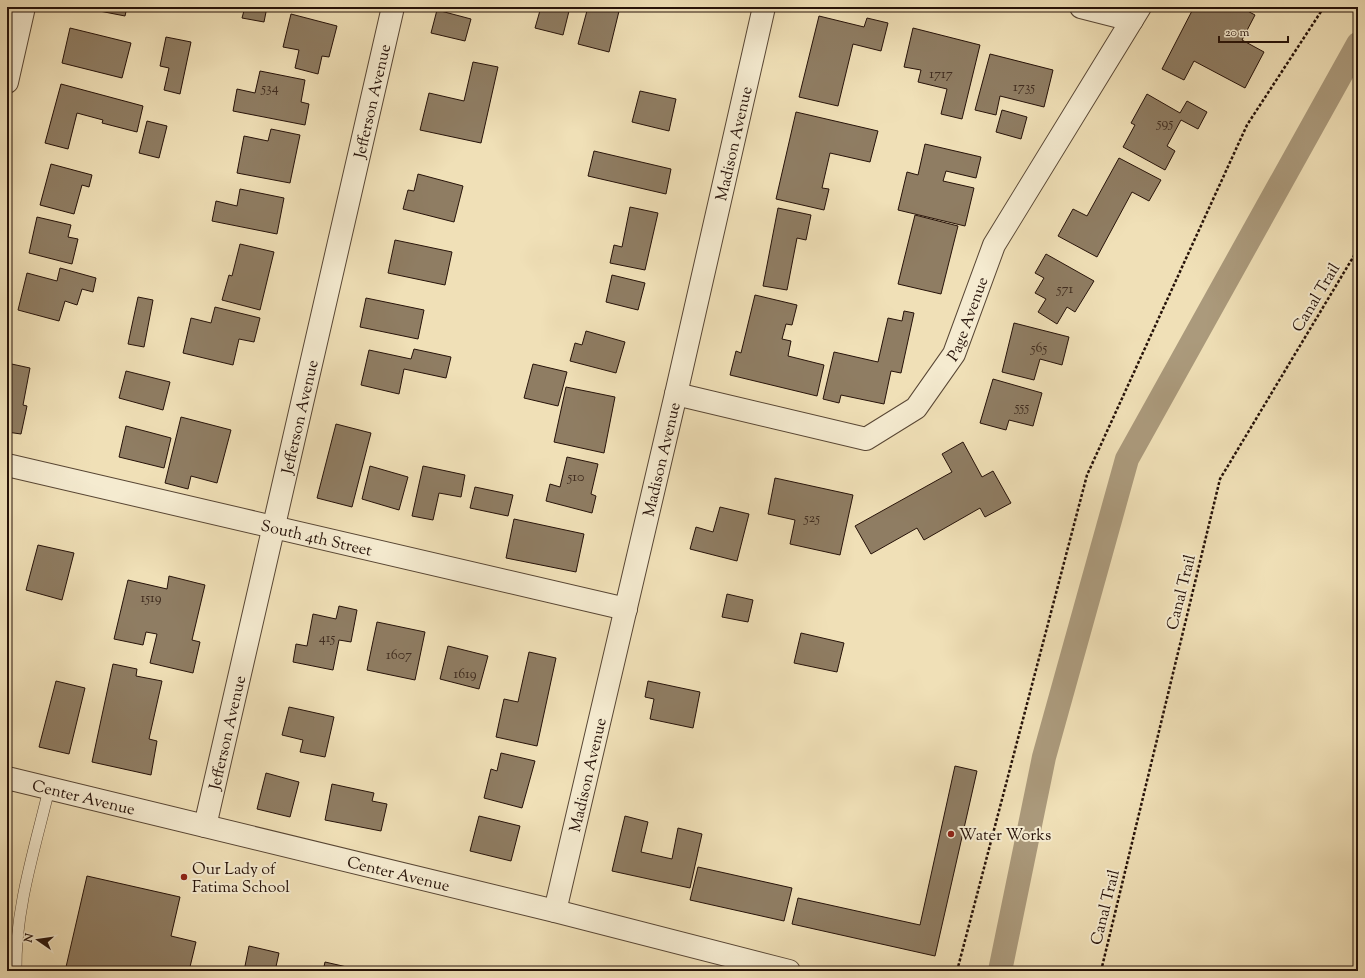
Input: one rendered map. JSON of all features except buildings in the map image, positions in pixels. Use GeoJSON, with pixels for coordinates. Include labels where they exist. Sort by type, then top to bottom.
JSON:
{"type":"FeatureCollection","features":[{"type":"Feature","properties":{"kind":"street"},"geometry":{"type":"LineString","coordinates":[[7,82],[24,7]]}},
{"type":"Feature","properties":{"kind":"street","name":"Jefferson Avenue"},"geometry":{"type":"LineString","coordinates":[[205,826],[393,7]]}},
{"type":"Feature","properties":{"kind":"street","name":"Madison Avenue"},"geometry":{"type":"LineString","coordinates":[[555,911],[676,394],[764,7]]}},
{"type":"Feature","properties":{"kind":"street"},"geometry":{"type":"LineString","coordinates":[[1081,7],[1136,13]]}},
{"type":"Feature","properties":{"kind":"street","name":"Page Avenue"},"geometry":{"type":"LineString","coordinates":[[676,394],[866,439],[916,408],[954,354],[994,245],[1136,13]]}},
{"type":"Feature","properties":{"kind":"street","name":"South 4th Street"},"geometry":{"type":"LineString","coordinates":[[7,465],[626,609]]}},
{"type":"Feature","properties":{"kind":"street","name":"Center Avenue"},"geometry":{"type":"LineString","coordinates":[[7,778],[555,911],[789,971]]}},
{"type":"Feature","properties":{"kind":"lane"},"geometry":{"type":"LineString","coordinates":[[16,971],[16,951],[23,898],[49,789]]}},
{"type":"Feature","properties":{"kind":"path"},"geometry":{"type":"LineString","coordinates":[[957,971],[1087,475],[1247,125],[1324,7]]}},
{"type":"Feature","properties":{"kind":"path","name":"Canal Trail"},"geometry":{"type":"LineString","coordinates":[[1101,971],[1220,479],[1358,249]]}},
{"type":"Feature","properties":{"kind":"waterway"},"geometry":{"type":"LineString","coordinates":[[1000,971],[1044,757],[1127,459],[1358,44]]}},
{"type":"Feature","properties":{"kind":"place","name":"Water Works"},"geometry":{"type":"Point","coordinates":[951,834]}},
{"type":"Feature","properties":{"kind":"place","name":"Our Lady of Fatima School"},"geometry":{"type":"Point","coordinates":[184,877]}}]}
